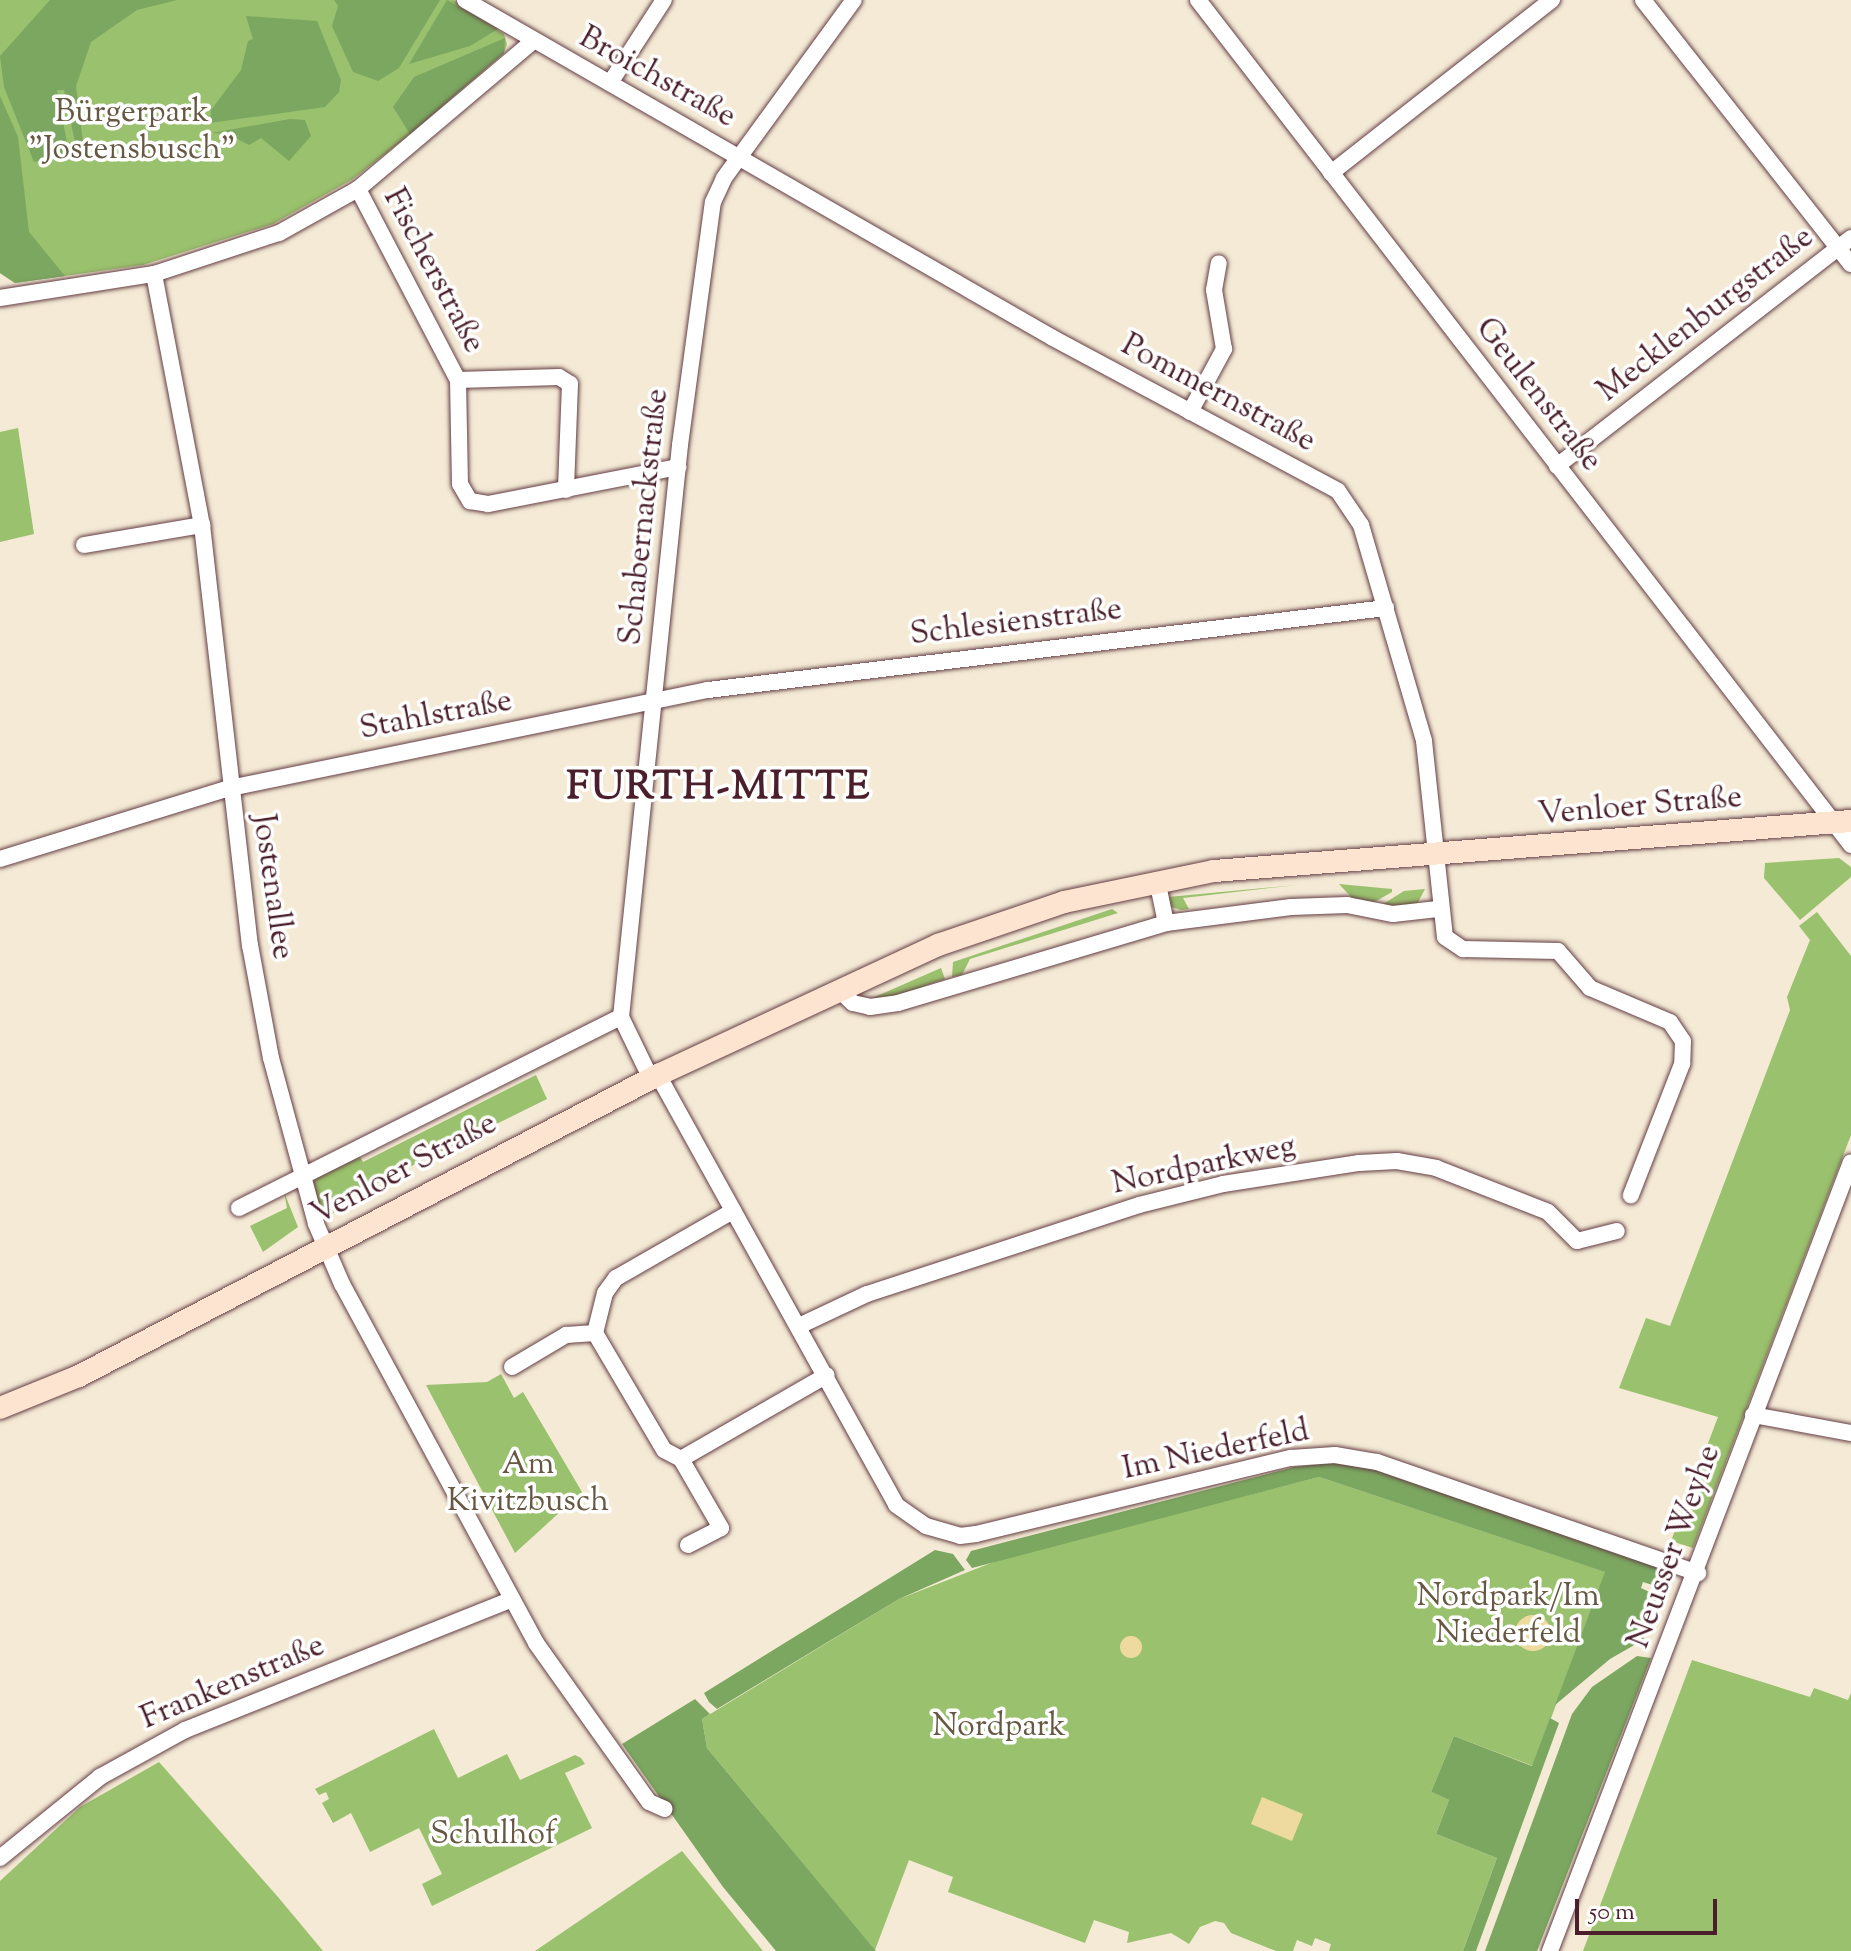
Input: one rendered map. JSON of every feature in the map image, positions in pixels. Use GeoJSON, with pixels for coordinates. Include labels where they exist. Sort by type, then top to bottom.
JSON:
{"type":"FeatureCollection","features":[{"type":"Feature","properties":{"kind":"main road","name":"Venloer Straße"},"geometry":{"type":"LineString","coordinates":[[0,1408],[79,1376],[654,1077],[938,945],[1064,902],[1157,880],[1842,822]]}},
{"type":"Feature","properties":{"kind":"street","name":"Broichstraße"},"geometry":{"type":"LineString","coordinates":[[465,0],[740,156]]}},
{"type":"Feature","properties":{"kind":"street"},"geometry":{"type":"LineString","coordinates":[[610,83],[664,0]]}},
{"type":"Feature","properties":{"kind":"street","name":"Schabernackstraße"},"geometry":{"type":"LineString","coordinates":[[621,1017],[678,467],[713,202],[740,156],[854,0]]}},
{"type":"Feature","properties":{"kind":"street","name":"Geulenstraße"},"geometry":{"type":"LineString","coordinates":[[1198,0],[1557,466],[1842,822]]}},
{"type":"Feature","properties":{"kind":"street"},"geometry":{"type":"LineString","coordinates":[[1331,173],[1552,0]]}},
{"type":"Feature","properties":{"kind":"street"},"geometry":{"type":"LineString","coordinates":[[1643,0],[1845,243],[1851,264]]}},
{"type":"Feature","properties":{"kind":"street"},"geometry":{"type":"LineString","coordinates":[[0,298],[154,274],[279,233],[358,189],[533,41]]}},
{"type":"Feature","properties":{"kind":"street","name":"Pommernstraße"},"geometry":{"type":"LineString","coordinates":[[740,156],[1190,412],[1338,491],[1361,525],[1425,749],[1434,856]]}},
{"type":"Feature","properties":{"kind":"street","name":"Fischerstraße"},"geometry":{"type":"LineString","coordinates":[[358,189],[458,380],[460,484],[470,501],[488,504],[678,467]]}},
{"type":"Feature","properties":{"kind":"street","name":"Mecklenburgstraße"},"geometry":{"type":"LineString","coordinates":[[1557,466],[1845,243]]}},
{"type":"Feature","properties":{"kind":"street"},"geometry":{"type":"LineString","coordinates":[[1190,412],[1224,349],[1214,290],[1219,263]]}},
{"type":"Feature","properties":{"kind":"street","name":"Jostenallee"},"geometry":{"type":"LineString","coordinates":[[154,274],[202,525],[252,960],[302,1178],[326,1250]]}},
{"type":"Feature","properties":{"kind":"street","name":"Fischerstraße"},"geometry":{"type":"LineString","coordinates":[[458,380],[559,377],[570,384],[566,490]]}},
{"type":"Feature","properties":{"kind":"street"},"geometry":{"type":"LineString","coordinates":[[84,545],[202,525]]}},
{"type":"Feature","properties":{"kind":"street","name":"Schlesienstraße"},"geometry":{"type":"LineString","coordinates":[[653,701],[822,675],[1386,608]]}},
{"type":"Feature","properties":{"kind":"street","name":"Stahlstraße"},"geometry":{"type":"LineString","coordinates":[[0,859],[230,788],[653,701]]}},
{"type":"Feature","properties":{"kind":"street"},"geometry":{"type":"LineString","coordinates":[[1842,822],[1851,845]]}},
{"type":"Feature","properties":{"kind":"street"},"geometry":{"type":"LineString","coordinates":[[1434,856],[1440,927],[1454,946],[1558,951],[1598,993],[1670,1022],[1678,1030],[1682,1064],[1631,1195]]}},
{"type":"Feature","properties":{"kind":"street"},"geometry":{"type":"LineString","coordinates":[[1157,880],[1166,923]]}},
{"type":"Feature","properties":{"kind":"street"},"geometry":{"type":"LineString","coordinates":[[841,992],[853,1003],[870,1007],[898,1003],[1166,923],[1291,907],[1347,905],[1393,914],[1438,909]]}},
{"type":"Feature","properties":{"kind":"street"},"geometry":{"type":"LineString","coordinates":[[621,1017],[827,1375],[681,1459]]}},
{"type":"Feature","properties":{"kind":"street","name":"Venloer Straße"},"geometry":{"type":"LineString","coordinates":[[239,1208],[621,1017]]}},
{"type":"Feature","properties":{"kind":"street","name":"Nordparkweg"},"geometry":{"type":"LineString","coordinates":[[799,1326],[867,1294],[1139,1205],[1223,1184],[1359,1163],[1397,1161],[1436,1168],[1548,1212],[1577,1241],[1617,1231]]}},
{"type":"Feature","properties":{"kind":"street","name":"Neusser Weyhe"},"geometry":{"type":"LineString","coordinates":[[1550,1951],[1698,1573],[1753,1415],[1851,1162]]}},
{"type":"Feature","properties":{"kind":"street"},"geometry":{"type":"LineString","coordinates":[[688,1545],[721,1528],[681,1459],[664,1450],[595,1333],[605,1293],[616,1278],[733,1211]]}},
{"type":"Feature","properties":{"kind":"street"},"geometry":{"type":"LineString","coordinates":[[326,1250],[536,1643],[649,1802],[665,1809]]}},
{"type":"Feature","properties":{"kind":"street"},"geometry":{"type":"LineString","coordinates":[[512,1367],[566,1335],[595,1333]]}},
{"type":"Feature","properties":{"kind":"street","name":"Im Niederfeld"},"geometry":{"type":"LineString","coordinates":[[827,1375],[896,1505],[926,1526],[970,1535],[1291,1458],[1335,1455],[1377,1462],[1698,1573]]}},
{"type":"Feature","properties":{"kind":"street"},"geometry":{"type":"LineString","coordinates":[[1753,1415],[1851,1433]]}},
{"type":"Feature","properties":{"kind":"street","name":"Frankenstraße"},"geometry":{"type":"LineString","coordinates":[[0,1858],[55,1808],[162,1742],[512,1599]]}},
{"type":"Feature","properties":{"kind":"green space","name":"Bürgerpark \"Jostensbusch\""},"geometry":{"type":"Polygon","coordinates":[[[0,0],[453,0],[504,34],[507,44],[504,53],[353,179],[273,224],[143,265],[15,283],[0,273],[0,0]]]}},
{"type":"Feature","properties":{"kind":"green space"},"geometry":{"type":"Polygon","coordinates":[[[50,0],[177,0],[137,10],[91,42],[76,86],[84,150],[77,152],[64,90],[57,90],[69,153],[34,162],[4,87],[0,56],[50,0]]]}},
{"type":"Feature","properties":{"kind":"green space"},"geometry":{"type":"Polygon","coordinates":[[[334,0],[440,0],[399,68],[378,81],[353,72],[332,26],[338,6],[334,0]]]}},
{"type":"Feature","properties":{"kind":"green space"},"geometry":{"type":"Polygon","coordinates":[[[447,0],[498,29],[470,46],[409,64],[447,0]]]}},
{"type":"Feature","properties":{"kind":"green space"},"geometry":{"type":"Polygon","coordinates":[[[246,16],[317,21],[341,80],[339,92],[325,107],[210,123],[211,110],[241,70],[248,41],[253,39],[246,16]]]}},
{"type":"Feature","properties":{"kind":"green space"},"geometry":{"type":"Polygon","coordinates":[[[505,38],[504,53],[410,134],[393,107],[414,77],[505,38]]]}},
{"type":"Feature","properties":{"kind":"green space"},"geometry":{"type":"Polygon","coordinates":[[[0,96],[18,137],[29,232],[65,276],[15,283],[0,273],[0,96]]]}},
{"type":"Feature","properties":{"kind":"green space"},"geometry":{"type":"Polygon","coordinates":[[[290,119],[305,120],[311,136],[289,161],[261,138],[249,145],[228,134],[211,133],[290,119]]]}},
{"type":"Feature","properties":{"kind":"green space"},"geometry":{"type":"Polygon","coordinates":[[[18,428],[34,534],[0,542],[0,432],[18,428]]]}},
{"type":"Feature","properties":{"kind":"green space"},"geometry":{"type":"Polygon","coordinates":[[[1839,858],[1851,867],[1851,877],[1800,920],[1764,878],[1765,863],[1839,858]]]}},
{"type":"Feature","properties":{"kind":"green space"},"geometry":{"type":"Polygon","coordinates":[[[1339,884],[1392,889],[1392,892],[1371,904],[1352,898],[1339,884]]]}},
{"type":"Feature","properties":{"kind":"green space"},"geometry":{"type":"Polygon","coordinates":[[[1297,885],[1183,898],[1189,909],[1181,910],[1171,907],[1168,897],[1297,885]]]}},
{"type":"Feature","properties":{"kind":"green space"},"geometry":{"type":"Polygon","coordinates":[[[1425,889],[1416,906],[1380,906],[1404,891],[1425,889]]]}},
{"type":"Feature","properties":{"kind":"green space"},"geometry":{"type":"Polygon","coordinates":[[[1112,909],[1118,913],[970,959],[962,975],[952,977],[953,962],[1112,909]]]}},
{"type":"Feature","properties":{"kind":"green space"},"geometry":{"type":"Polygon","coordinates":[[[1817,912],[1851,956],[1851,1135],[1693,1548],[1671,1541],[1718,1417],[1619,1388],[1646,1318],[1670,1326],[1790,1010],[1787,997],[1810,940],[1799,926],[1817,912]]]}},
{"type":"Feature","properties":{"kind":"green space"},"geometry":{"type":"Polygon","coordinates":[[[941,968],[945,979],[884,1000],[870,999],[941,968]]]}},
{"type":"Feature","properties":{"kind":"green space"},"geometry":{"type":"Polygon","coordinates":[[[536,1075],[547,1099],[373,1185],[348,1192],[333,1214],[320,1213],[312,1186],[317,1176],[359,1155],[363,1162],[536,1075]]]}},
{"type":"Feature","properties":{"kind":"green space"},"geometry":{"type":"Polygon","coordinates":[[[284,1192],[298,1227],[263,1252],[250,1226],[287,1208],[284,1192]]]}},
{"type":"Feature","properties":{"kind":"green space","name":"Am Kivitzbusch"},"geometry":{"type":"Polygon","coordinates":[[[501,1374],[514,1398],[523,1392],[582,1492],[515,1553],[426,1385],[487,1382],[501,1374]]]}},
{"type":"Feature","properties":{"kind":"green space"},"geometry":{"type":"Polygon","coordinates":[[[1333,1463],[1378,1470],[1668,1571],[1662,1588],[1643,1582],[1641,1588],[1658,1596],[1643,1640],[1610,1659],[1555,1705],[1605,1572],[1319,1477],[972,1568],[966,1560],[971,1551],[1294,1467],[1333,1463]]]}},
{"type":"Feature","properties":{"kind":"green space","name":"Nordpark"},"geometry":{"type":"Polygon","coordinates":[[[1319,1477],[1606,1572],[1533,1766],[1454,1736],[1431,1792],[1449,1800],[1436,1834],[1497,1858],[1463,1951],[1329,1951],[1331,1944],[1315,1938],[1312,1946],[1297,1940],[1293,1951],[1276,1951],[1231,1933],[1224,1923],[1215,1921],[1200,1927],[1189,1944],[1171,1933],[1127,1943],[1129,1932],[1094,1920],[1085,1943],[948,1892],[953,1877],[909,1860],[875,1950],[707,1748],[702,1719],[899,1599],[1009,1556],[1319,1477]]]}},
{"type":"Feature","properties":{"kind":"green space"},"geometry":{"type":"Polygon","coordinates":[[[935,1550],[953,1554],[965,1570],[899,1599],[717,1709],[709,1702],[704,1693],[935,1550]]]}},
{"type":"Feature","properties":{"kind":"green space"},"geometry":{"type":"Polygon","coordinates":[[[1637,1656],[1651,1658],[1537,1951],[1485,1951],[1572,1714],[1592,1687],[1637,1656]]]}},
{"type":"Feature","properties":{"kind":"green space"},"geometry":{"type":"Polygon","coordinates":[[[1692,1660],[1810,1697],[1814,1688],[1848,1700],[1851,1693],[1851,1951],[1583,1951],[1692,1660]]]}},
{"type":"Feature","properties":{"kind":"green space"},"geometry":{"type":"Polygon","coordinates":[[[695,1699],[710,1714],[702,1719],[707,1748],[876,1951],[776,1951],[723,1887],[622,1744],[695,1699]]]}},
{"type":"Feature","properties":{"kind":"green space"},"geometry":{"type":"Polygon","coordinates":[[[1550,1718],[1559,1723],[1476,1951],[1463,1951],[1497,1858],[1436,1834],[1449,1800],[1431,1792],[1454,1736],[1532,1766],[1550,1718]]]}},
{"type":"Feature","properties":{"kind":"green space","name":"Schulhof"},"geometry":{"type":"Polygon","coordinates":[[[434,1729],[458,1778],[507,1754],[520,1780],[575,1755],[581,1758],[585,1764],[565,1773],[592,1828],[432,1906],[422,1884],[442,1874],[419,1828],[370,1852],[351,1813],[333,1823],[322,1803],[329,1799],[326,1792],[319,1795],[315,1789],[434,1729]]]}},
{"type":"Feature","properties":{"kind":"green space"},"geometry":{"type":"Polygon","coordinates":[[[159,1762],[323,1951],[0,1951],[0,1881],[80,1807],[159,1762]]]}},
{"type":"Feature","properties":{"kind":"green space"},"geometry":{"type":"Polygon","coordinates":[[[682,1851],[763,1951],[535,1951],[682,1851]]]}},
{"type":"Feature","properties":{"kind":"sand"},"geometry":{"type":"Polygon","coordinates":[[[1533,1615],[1546,1620],[1551,1633],[1546,1646],[1533,1651],[1520,1646],[1515,1633],[1520,1620],[1533,1615]]]}},
{"type":"Feature","properties":{"kind":"sand"},"geometry":{"type":"Polygon","coordinates":[[[1127,1636],[1135,1636],[1142,1647],[1135,1658],[1127,1658],[1120,1651],[1120,1643],[1127,1636]]]}},
{"type":"Feature","properties":{"kind":"sand"},"geometry":{"type":"Polygon","coordinates":[[[1262,1797],[1303,1814],[1292,1841],[1251,1824],[1262,1797]]]}},
{"type":"Feature","properties":{"kind":"district","name":"FURTH-MITTE"},"geometry":{"type":"Point","coordinates":[719,789]}},
{"type":"Feature","properties":{"kind":"park label","name":"Nordpark/Im Niederfeld"},"geometry":{"type":"Point","coordinates":[1508,1616]}}]}
